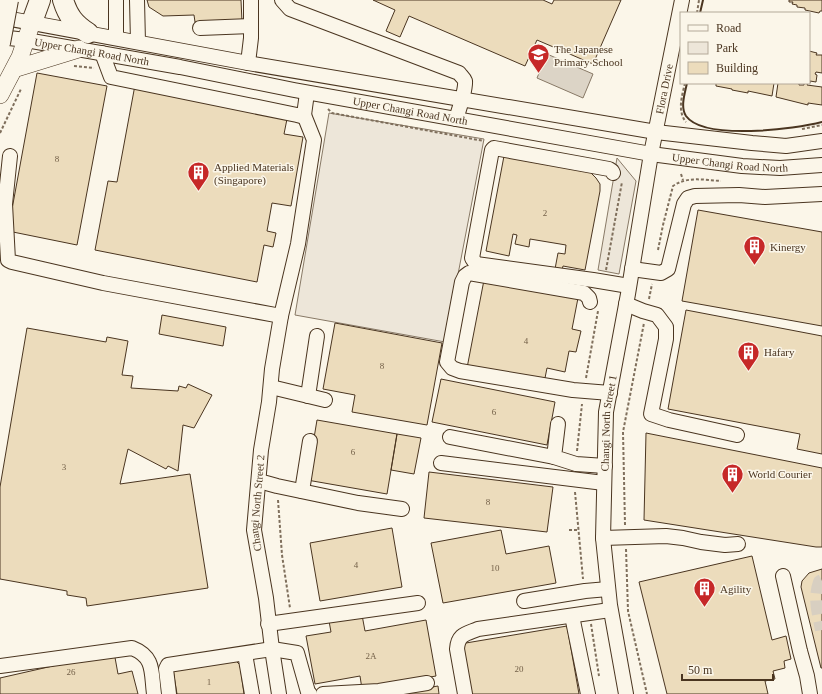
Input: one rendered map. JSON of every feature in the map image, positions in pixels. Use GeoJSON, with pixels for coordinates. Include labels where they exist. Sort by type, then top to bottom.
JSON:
{"type":"FeatureCollection","features":[{"type":"Feature","properties":{"kind":"highway"},"geometry":{"type":"LineString","coordinates":[[0,43],[8,0]]}},
{"type":"Feature","properties":{"kind":"highway"},"geometry":{"type":"LineString","coordinates":[[29,31],[40,0]]}},
{"type":"Feature","properties":{"kind":"highway"},"geometry":{"type":"LineString","coordinates":[[63,0],[83,41]]}},
{"type":"Feature","properties":{"kind":"main road"},"geometry":{"type":"LineString","coordinates":[[0,95],[14,69],[29,31]]}},
{"type":"Feature","properties":{"kind":"main road"},"geometry":{"type":"LineString","coordinates":[[14,69],[83,41]]}},
{"type":"Feature","properties":{"kind":"street"},"geometry":{"type":"LineString","coordinates":[[116,0],[116,38]]}},
{"type":"Feature","properties":{"kind":"street"},"geometry":{"type":"LineString","coordinates":[[137,0],[138,42]]}},
{"type":"Feature","properties":{"kind":"street"},"geometry":{"type":"LineString","coordinates":[[248,63],[251,38],[251,0]]}},
{"type":"Feature","properties":{"kind":"street"},"geometry":{"type":"LineString","coordinates":[[282,0],[290,9],[459,73],[465,82],[462,100],[456,119]]}},
{"type":"Feature","properties":{"kind":"street","name":"Flora Drive"},"geometry":{"type":"LineString","coordinates":[[651,154],[682,0]]}},
{"type":"Feature","properties":{"kind":"street","name":"Upper Changi Road North"},"geometry":{"type":"LineString","coordinates":[[0,17],[29,31],[83,41],[116,38],[248,63],[656,132],[786,146],[822,141]]}},
{"type":"Feature","properties":{"kind":"street"},"geometry":{"type":"LineString","coordinates":[[200,28],[251,26]]}},
{"type":"Feature","properties":{"kind":"street","name":"Upper Changi Road North"},"geometry":{"type":"LineString","coordinates":[[0,37],[29,31]]}},
{"type":"Feature","properties":{"kind":"street","name":"Upper Changi Road North"},"geometry":{"type":"LineString","coordinates":[[83,41],[102,53],[180,67],[306,103],[456,119],[651,154],[742,166],[780,168],[822,165]]}},
{"type":"Feature","properties":{"kind":"street"},"geometry":{"type":"LineString","coordinates":[[102,53],[110,74],[297,116],[301,116],[306,103]]}},
{"type":"Feature","properties":{"kind":"street","name":"Changi North Street 2"},"geometry":{"type":"LineString","coordinates":[[279,694],[268,624],[266,598],[254,530],[262,450],[278,335],[298,244],[314,140],[306,103]]}},
{"type":"Feature","properties":{"kind":"street"},"geometry":{"type":"LineString","coordinates":[[617,177],[609,169],[494,148],[492,150],[472,258],[476,264],[604,281],[629,286]]}},
{"type":"Feature","properties":{"kind":"street","name":"Changi North Street 1"},"geometry":{"type":"LineString","coordinates":[[626,694],[610,610],[603,538],[606,412],[651,154]]}},
{"type":"Feature","properties":{"kind":"street"},"geometry":{"type":"LineString","coordinates":[[10,156],[5,204],[8,260],[103,283],[281,316]]}},
{"type":"Feature","properties":{"kind":"street"},"geometry":{"type":"LineString","coordinates":[[632,269],[661,273],[668,269],[684,204],[688,198],[695,196],[739,195],[766,197],[822,194]]}},
{"type":"Feature","properties":{"kind":"street"},"geometry":{"type":"LineString","coordinates":[[590,302],[589,298],[584,293],[469,273],[465,276],[462,282],[447,362],[452,368],[460,371],[573,390],[610,394]]}},
{"type":"Feature","properties":{"kind":"street"},"geometry":{"type":"LineString","coordinates":[[626,304],[657,315],[666,326],[666,339],[651,414],[669,420],[737,435]]}},
{"type":"Feature","properties":{"kind":"street"},"geometry":{"type":"LineString","coordinates":[[308,396],[318,336]]}},
{"type":"Feature","properties":{"kind":"street"},"geometry":{"type":"LineString","coordinates":[[271,387],[325,400]]}},
{"type":"Feature","properties":{"kind":"street"},"geometry":{"type":"LineString","coordinates":[[554,457],[558,424]]}},
{"type":"Feature","properties":{"kind":"street"},"geometry":{"type":"LineString","coordinates":[[450,437],[554,457],[576,464],[605,466]]}},
{"type":"Feature","properties":{"kind":"street"},"geometry":{"type":"LineString","coordinates":[[302,491],[310,441]]}},
{"type":"Feature","properties":{"kind":"street"},"geometry":{"type":"LineString","coordinates":[[441,464],[604,483]]}},
{"type":"Feature","properties":{"kind":"street"},"geometry":{"type":"LineString","coordinates":[[259,481],[358,503],[402,509]]}},
{"type":"Feature","properties":{"kind":"street"},"geometry":{"type":"LineString","coordinates":[[603,538],[666,536],[725,545],[738,544]]}},
{"type":"Feature","properties":{"kind":"street"},"geometry":{"type":"LineString","coordinates":[[783,576],[810,694]]}},
{"type":"Feature","properties":{"kind":"street"},"geometry":{"type":"LineString","coordinates":[[524,601],[585,591],[608,589]]}},
{"type":"Feature","properties":{"kind":"street"},"geometry":{"type":"LineString","coordinates":[[268,624],[418,603]]}},
{"type":"Feature","properties":{"kind":"street"},"geometry":{"type":"LineString","coordinates":[[465,694],[457,649],[460,637],[478,629],[610,610]]}},
{"type":"Feature","properties":{"kind":"street"},"geometry":{"type":"LineString","coordinates":[[572,616],[588,694]]}},
{"type":"Feature","properties":{"kind":"street"},"geometry":{"type":"LineString","coordinates":[[0,666],[132,648],[140,651],[147,657],[150,664],[154,694]]}},
{"type":"Feature","properties":{"kind":"street"},"geometry":{"type":"LineString","coordinates":[[169,694],[166,669],[168,665],[272,649],[297,653],[308,692],[310,694]]}},
{"type":"Feature","properties":{"kind":"street"},"geometry":{"type":"LineString","coordinates":[[245,654],[252,694]]}},
{"type":"Feature","properties":{"kind":"street"},"geometry":{"type":"LineString","coordinates":[[323,694],[379,691],[427,683]]}},
{"type":"Feature","properties":{"kind":"path"},"geometry":{"type":"LineString","coordinates":[[697,12],[699,0]]}},
{"type":"Feature","properties":{"kind":"path"},"geometry":{"type":"LineString","coordinates":[[71,66],[110,74]]}},
{"type":"Feature","properties":{"kind":"path"},"geometry":{"type":"LineString","coordinates":[[0,133],[24,83]]}},
{"type":"Feature","properties":{"kind":"path"},"geometry":{"type":"LineString","coordinates":[[685,84],[681,110],[683,118],[689,125]]}},
{"type":"Feature","properties":{"kind":"path"},"geometry":{"type":"LineString","coordinates":[[306,103],[324,106],[332,113],[487,141]]}},
{"type":"Feature","properties":{"kind":"path"},"geometry":{"type":"LineString","coordinates":[[799,130],[822,125]]}},
{"type":"Feature","properties":{"kind":"path"},"geometry":{"type":"LineString","coordinates":[[681,174],[683,181]]}},
{"type":"Feature","properties":{"kind":"path"},"geometry":{"type":"LineString","coordinates":[[604,281],[617,177]]}},
{"type":"Feature","properties":{"kind":"path"},"geometry":{"type":"LineString","coordinates":[[277,486],[282,554],[292,620]]}},
{"type":"Feature","properties":{"kind":"path"},"geometry":{"type":"LineString","coordinates":[[569,530],[579,530]]}},
{"type":"Feature","properties":{"kind":"green space"},"geometry":{"type":"Polygon","coordinates":[[[329,113],[484,139],[445,342],[295,315],[329,113]]]}},
{"type":"Feature","properties":{"kind":"green space"},"geometry":{"type":"Polygon","coordinates":[[[617,158],[636,181],[619,274],[598,270],[617,158]]]}},
{"type":"Feature","properties":{"kind":"shaded area"},"geometry":{"type":"Polygon","coordinates":[[[547,54],[593,74],[583,98],[537,78],[547,54]]]}},
{"type":"Feature","properties":{"kind":"building"},"geometry":{"type":"Polygon","coordinates":[[[147,0],[241,0],[242,22],[195,22],[194,15],[163,16],[149,7],[147,0]]]}},
{"type":"Feature","properties":{"kind":"building"},"geometry":{"type":"Polygon","coordinates":[[[373,0],[543,0],[552,4],[554,0],[621,0],[593,64],[537,40],[525,66],[409,16],[400,37],[386,31],[395,10],[373,0]]]}},
{"type":"Feature","properties":{"kind":"building"},"geometry":{"type":"Polygon","coordinates":[[[789,0],[822,0],[822,11],[819,13],[805,10],[805,8],[797,7],[797,5],[792,4],[793,2],[789,2],[789,0]]]}},
{"type":"Feature","properties":{"kind":"building"},"geometry":{"type":"Polygon","coordinates":[[[810,51],[817,53],[816,55],[822,55],[822,73],[816,72],[816,82],[810,81],[810,51]]]}},
{"type":"Feature","properties":{"kind":"building"},"geometry":{"type":"Polygon","coordinates":[[[37,73],[107,86],[77,245],[8,231],[37,73]]]}},
{"type":"Feature","properties":{"kind":"building"},"geometry":{"type":"Polygon","coordinates":[[[716,84],[774,84],[772,96],[748,91],[748,93],[716,86],[716,84]]]}},
{"type":"Feature","properties":{"kind":"building"},"geometry":{"type":"Polygon","coordinates":[[[778,84],[808,84],[822,87],[822,105],[808,103],[808,105],[776,97],[778,84]]]}},
{"type":"Feature","properties":{"kind":"building","name":"Applied Materials (Singapore)"},"geometry":{"type":"Polygon","coordinates":[[[135,85],[288,114],[284,134],[303,137],[291,206],[272,203],[267,231],[276,233],[273,247],[264,245],[257,282],[95,250],[108,181],[117,182],[135,85]]]}},
{"type":"Feature","properties":{"kind":"building"},"geometry":{"type":"Polygon","coordinates":[[[504,156],[590,172],[596,178],[600,184],[600,191],[585,270],[563,266],[562,270],[555,269],[558,253],[565,254],[566,245],[530,239],[529,247],[515,244],[517,235],[513,234],[509,256],[486,251],[504,156]]]}},
{"type":"Feature","properties":{"kind":"building","name":"Kinergy"},"geometry":{"type":"Polygon","coordinates":[[[698,210],[822,232],[822,326],[682,301],[698,210]]]}},
{"type":"Feature","properties":{"kind":"building"},"geometry":{"type":"Polygon","coordinates":[[[484,280],[578,298],[572,329],[581,331],[576,352],[569,351],[565,372],[547,368],[544,383],[467,368],[484,280]]]}},
{"type":"Feature","properties":{"kind":"building","name":"Hafary"},"geometry":{"type":"Polygon","coordinates":[[[686,310],[822,336],[822,454],[797,449],[800,434],[668,409],[686,310]]]}},
{"type":"Feature","properties":{"kind":"building"},"geometry":{"type":"Polygon","coordinates":[[[162,315],[226,327],[223,346],[159,334],[162,315]]]}},
{"type":"Feature","properties":{"kind":"building"},"geometry":{"type":"Polygon","coordinates":[[[335,323],[442,343],[427,425],[352,412],[355,395],[323,389],[335,323]]]}},
{"type":"Feature","properties":{"kind":"building"},"geometry":{"type":"Polygon","coordinates":[[[27,328],[106,342],[107,337],[128,341],[122,375],[133,376],[131,388],[178,391],[179,386],[186,388],[188,384],[212,395],[194,428],[183,425],[178,471],[168,466],[166,469],[128,449],[120,484],[190,474],[208,588],[87,606],[86,598],[67,595],[67,591],[0,579],[0,487],[27,328]]]}},
{"type":"Feature","properties":{"kind":"building"},"geometry":{"type":"Polygon","coordinates":[[[441,379],[555,402],[547,445],[432,422],[441,379]]]}},
{"type":"Feature","properties":{"kind":"building"},"geometry":{"type":"Polygon","coordinates":[[[317,420],[397,434],[387,494],[307,480],[317,420]]]}},
{"type":"Feature","properties":{"kind":"building","name":"World Courier"},"geometry":{"type":"Polygon","coordinates":[[[646,433],[822,468],[822,547],[644,520],[646,433]]]}},
{"type":"Feature","properties":{"kind":"building"},"geometry":{"type":"Polygon","coordinates":[[[397,434],[421,438],[414,474],[391,470],[397,434]]]}},
{"type":"Feature","properties":{"kind":"building"},"geometry":{"type":"Polygon","coordinates":[[[429,472],[553,487],[547,532],[424,518],[429,472]]]}},
{"type":"Feature","properties":{"kind":"building"},"geometry":{"type":"Polygon","coordinates":[[[392,528],[402,587],[320,601],[310,543],[392,528]]]}},
{"type":"Feature","properties":{"kind":"building"},"geometry":{"type":"Polygon","coordinates":[[[501,530],[506,554],[549,546],[556,583],[443,603],[431,543],[501,530]]]}},
{"type":"Feature","properties":{"kind":"building","name":"Agility"},"geometry":{"type":"Polygon","coordinates":[[[752,556],[772,640],[786,636],[791,659],[784,661],[785,668],[773,671],[775,679],[765,681],[768,694],[667,694],[639,582],[752,556]]]}},
{"type":"Feature","properties":{"kind":"building"},"geometry":{"type":"Polygon","coordinates":[[[822,569],[821,668],[801,587],[802,581],[809,573],[822,569]]]}},
{"type":"Feature","properties":{"kind":"building"},"geometry":{"type":"Polygon","coordinates":[[[362,615],[365,631],[426,620],[436,676],[362,689],[360,676],[315,684],[306,636],[331,632],[329,621],[362,615]]]}},
{"type":"Feature","properties":{"kind":"building"},"geometry":{"type":"Polygon","coordinates":[[[567,626],[579,694],[469,694],[460,644],[567,626]]]}},
{"type":"Feature","properties":{"kind":"building"},"geometry":{"type":"Polygon","coordinates":[[[114,652],[118,674],[132,671],[138,694],[0,694],[0,678],[114,652]]]}},
{"type":"Feature","properties":{"kind":"building"},"geometry":{"type":"Polygon","coordinates":[[[235,660],[240,665],[244,694],[177,694],[173,670],[235,660]]]}},
{"type":"Feature","properties":{"kind":"building"},"geometry":{"type":"Polygon","coordinates":[[[438,686],[439,694],[390,694],[438,686]]]}},
{"type":"Feature","properties":{"kind":"tunnel"},"geometry":{"type":"LineString","coordinates":[[822,581],[820,582],[817,594],[818,612],[822,630]]}},
{"type":"Feature","properties":{"kind":"wall"},"geometry":{"type":"LineString","coordinates":[[700,12],[703,0]]}},
{"type":"Feature","properties":{"kind":"wall"},"geometry":{"type":"LineString","coordinates":[[687,84],[683,108],[686,116],[696,124],[730,131],[751,131],[792,128],[822,122]]}},
{"type":"Feature","properties":{"kind":"place","name":"The Japanese Primary School"},"geometry":{"type":"Point","coordinates":[538,74]}},
{"type":"Feature","properties":{"kind":"place","name":"Applied Materials (Singapore)"},"geometry":{"type":"Point","coordinates":[199,192]}},
{"type":"Feature","properties":{"kind":"place","name":"Kinergy"},"geometry":{"type":"Point","coordinates":[755,266]}},
{"type":"Feature","properties":{"kind":"place","name":"Hafary"},"geometry":{"type":"Point","coordinates":[748,372]}},
{"type":"Feature","properties":{"kind":"place","name":"World Courier"},"geometry":{"type":"Point","coordinates":[733,494]}},
{"type":"Feature","properties":{"kind":"place","name":"Agility"},"geometry":{"type":"Point","coordinates":[705,608]}}]}
